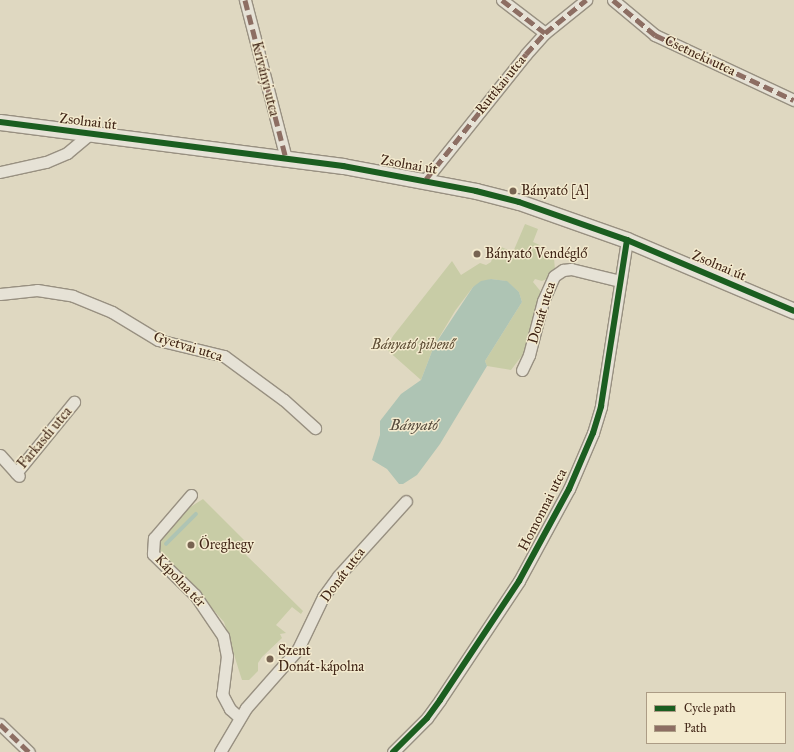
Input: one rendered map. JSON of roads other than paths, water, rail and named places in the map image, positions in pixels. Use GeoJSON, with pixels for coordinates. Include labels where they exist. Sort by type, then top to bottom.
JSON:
{"type":"FeatureCollection","features":[{"type":"Feature","properties":{"kind":"street","name":"Kriványi utca"},"geometry":{"type":"LineString","coordinates":[[245,0],[286,159]]}},
{"type":"Feature","properties":{"kind":"street"},"geometry":{"type":"LineString","coordinates":[[502,0],[545,33]]}},
{"type":"Feature","properties":{"kind":"street","name":"Ruttkai utca"},"geometry":{"type":"LineString","coordinates":[[426,179],[545,33],[586,0]]}},
{"type":"Feature","properties":{"kind":"street","name":"Csetneki utca"},"geometry":{"type":"LineString","coordinates":[[613,0],[655,35],[794,100]]}},
{"type":"Feature","properties":{"kind":"street","name":"Zsolnai út"},"geometry":{"type":"LineString","coordinates":[[0,122],[286,159],[426,179],[519,202],[627,240],[794,311]]}},
{"type":"Feature","properties":{"kind":"street"},"geometry":{"type":"LineString","coordinates":[[0,172],[46,162],[67,153],[90,134]]}},
{"type":"Feature","properties":{"kind":"street","name":"Homonnai utca"},"geometry":{"type":"LineString","coordinates":[[393,752],[427,718],[440,700],[519,581],[569,489],[593,433],[600,406],[627,240]]}},
{"type":"Feature","properties":{"kind":"street","name":"Donát utca"},"geometry":{"type":"LineString","coordinates":[[522,370],[529,355],[543,301],[554,276],[563,270],[571,269],[620,281]]}},
{"type":"Feature","properties":{"kind":"street","name":"Gyetvai utca"},"geometry":{"type":"LineString","coordinates":[[0,294],[37,290],[73,296],[112,312],[158,340],[224,356],[284,400],[314,428]]}},
{"type":"Feature","properties":{"kind":"street","name":"Farkasdi utca"},"geometry":{"type":"LineString","coordinates":[[0,455],[18,475],[74,402]]}},
{"type":"Feature","properties":{"kind":"street","name":"Kápolna tér"},"geometry":{"type":"LineString","coordinates":[[191,495],[154,538],[153,554],[195,595],[223,636],[227,656],[222,694],[230,709],[239,717]]}},
{"type":"Feature","properties":{"kind":"street","name":"Donát utca"},"geometry":{"type":"LineString","coordinates":[[220,752],[239,717],[298,649],[323,597],[338,576],[406,501]]}},
{"type":"Feature","properties":{"kind":"street"},"geometry":{"type":"LineString","coordinates":[[0,724],[29,752]]}},
{"type":"Feature","properties":{"kind":"water","name":"Bányató"},"geometry":{"type":"Polygon","coordinates":[[[491,279],[507,281],[519,292],[522,302],[485,361],[487,366],[440,444],[417,475],[403,484],[399,484],[387,469],[372,460],[380,435],[380,421],[401,394],[421,380],[434,346],[473,287],[481,281],[491,279]]]}},
{"type":"Feature","properties":{"kind":"waterway"},"geometry":{"type":"LineString","coordinates":[[166,544],[196,514]]}},
{"type":"Feature","properties":{"kind":"place","name":"Bányató [A]"},"geometry":{"type":"Point","coordinates":[513,191]}},
{"type":"Feature","properties":{"kind":"place","name":"Bányató Vendéglő"},"geometry":{"type":"Point","coordinates":[477,254]}},
{"type":"Feature","properties":{"kind":"place","name":"Öreghegy"},"geometry":{"type":"Point","coordinates":[191,545]}},
{"type":"Feature","properties":{"kind":"place","name":"Szent Donát-kápolna"},"geometry":{"type":"Point","coordinates":[270,659]}},
{"type":"Feature","properties":{"kind":"park label","name":"Bányató pihenő"},"geometry":{"type":"Point","coordinates":[413,345]}}]}
